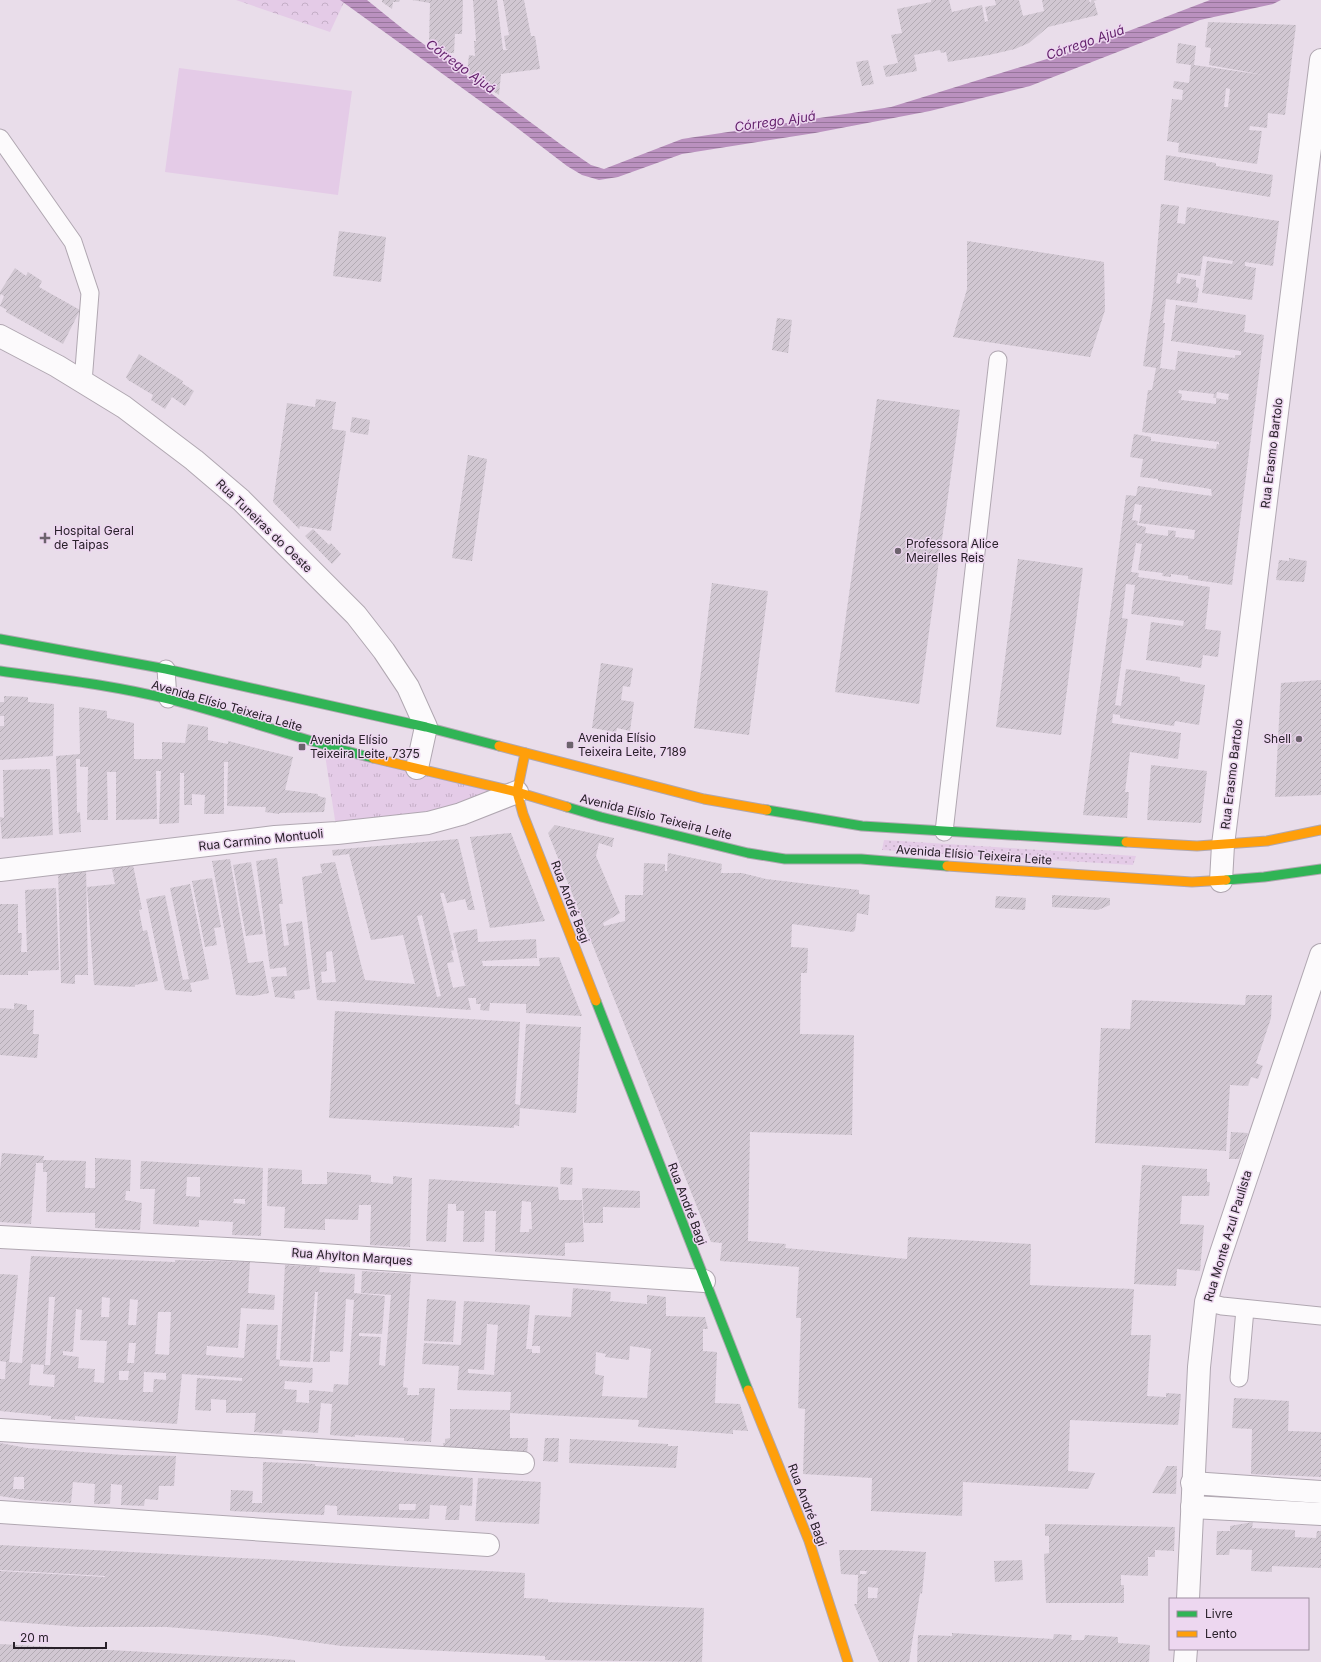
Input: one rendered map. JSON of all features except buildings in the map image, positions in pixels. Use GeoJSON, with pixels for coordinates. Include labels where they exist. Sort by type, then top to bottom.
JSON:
{"type":"FeatureCollection","features":[{"type":"Feature","properties":{"kind":"main road","name":"Avenida Elísio Teixeira Leite"},"geometry":{"type":"LineString","coordinates":[[0,639],[166,669],[426,727],[704,799],[862,826],[1197,846],[1267,842],[1321,830]]}},
{"type":"Feature","properties":{"kind":"main road","name":"Avenida Elísio Teixeira Leite"},"geometry":{"type":"LineString","coordinates":[[0,671],[85,683],[168,699],[333,748],[517,792],[601,817],[748,853],[785,859],[861,859],[940,866],[1192,882],[1299,874],[1321,869]]}},
{"type":"Feature","properties":{"kind":"main road","name":"Rua André Bagi"},"geometry":{"type":"LineString","coordinates":[[525,753],[517,792],[523,814],[704,1281],[809,1540],[848,1662]]}},
{"type":"Feature","properties":{"kind":"street","name":"Rua Erasmo Bartolo"},"geometry":{"type":"LineString","coordinates":[[1221,881],[1223,845],[1321,60]]}},
{"type":"Feature","properties":{"kind":"street","name":"Rua Tuneiras do Oeste"},"geometry":{"type":"LineString","coordinates":[[0,336],[83,382],[124,407],[194,460],[241,500],[356,615],[384,651],[408,687],[426,727]]}},
{"type":"Feature","properties":{"kind":"street"},"geometry":{"type":"LineString","coordinates":[[417,768],[426,727]]}},
{"type":"Feature","properties":{"kind":"street","name":"Rua Carmino Montuoli"},"geometry":{"type":"LineString","coordinates":[[0,870],[268,838],[337,833],[428,823],[461,814],[517,792]]}},
{"type":"Feature","properties":{"kind":"street","name":"Rua Monte Azul Paulista"},"geometry":{"type":"LineString","coordinates":[[1188,1598],[1192,1483],[1199,1367],[1206,1302],[1217,1264],[1321,955]]}},
{"type":"Feature","properties":{"kind":"street","name":"Rua Ahylton Marques"},"geometry":{"type":"LineString","coordinates":[[0,1237],[264,1251],[704,1281]]}},
{"type":"Feature","properties":{"kind":"street"},"geometry":{"type":"LineString","coordinates":[[0,1430],[522,1464]]}},
{"type":"Feature","properties":{"kind":"street"},"geometry":{"type":"LineString","coordinates":[[1192,1483],[1321,1492]]}},
{"type":"Feature","properties":{"kind":"street"},"geometry":{"type":"LineString","coordinates":[[1192,1507],[1321,1514]]}},
{"type":"Feature","properties":{"kind":"street"},"geometry":{"type":"LineString","coordinates":[[0,1512],[488,1545]]}},
{"type":"Feature","properties":{"kind":"street"},"geometry":{"type":"LineString","coordinates":[[1185,1662],[1186,1650]]}},
{"type":"Feature","properties":{"kind":"lane"},"geometry":{"type":"LineString","coordinates":[[0,138],[73,242],[90,293],[83,382]]}},
{"type":"Feature","properties":{"kind":"lane"},"geometry":{"type":"LineString","coordinates":[[944,832],[998,360]]}},
{"type":"Feature","properties":{"kind":"lane"},"geometry":{"type":"LineString","coordinates":[[166,669],[168,699]]}},
{"type":"Feature","properties":{"kind":"lane"},"geometry":{"type":"LineString","coordinates":[[1206,1302],[1245,1309],[1321,1316]]}},
{"type":"Feature","properties":{"kind":"lane"},"geometry":{"type":"LineString","coordinates":[[1239,1378],[1245,1309]]}},
{"type":"Feature","properties":{"kind":"green space"},"geometry":{"type":"Polygon","coordinates":[[[236,0],[345,0],[330,32],[236,0]]]}},
{"type":"Feature","properties":{"kind":"green space"},"geometry":{"type":"Polygon","coordinates":[[[179,68],[352,91],[338,195],[165,172],[179,68]]]}},
{"type":"Feature","properties":{"kind":"green space"},"geometry":{"type":"Polygon","coordinates":[[[323,742],[524,792],[337,833],[323,742]]]}},
{"type":"Feature","properties":{"kind":"green space"},"geometry":{"type":"Polygon","coordinates":[[[884,840],[1136,856],[1133,865],[882,850],[884,840]]]}},
{"type":"Feature","properties":{"kind":"shaded area"},"geometry":{"type":"Polygon","coordinates":[[[340,0],[367,0],[403,29],[563,146],[591,165],[604,169],[682,139],[891,107],[1089,46],[1210,0],[1281,0],[1273,4],[1200,20],[1030,86],[930,111],[815,133],[682,154],[618,177],[599,180],[582,175],[567,166],[512,124],[340,0]]]}},
{"type":"Feature","properties":{"kind":"traffic: fast"},"geometry":{"type":"LineString","coordinates":[[0,639],[166,669],[426,727],[499,746]]}},
{"type":"Feature","properties":{"kind":"traffic: fast"},"geometry":{"type":"LineString","coordinates":[[0,671],[147,694],[219,713],[373,758]]}},
{"type":"Feature","properties":{"kind":"traffic: fast"},"geometry":{"type":"LineString","coordinates":[[567,807],[601,817],[748,853],[785,859],[861,859],[947,866]]}},
{"type":"Feature","properties":{"kind":"traffic: fast"},"geometry":{"type":"LineString","coordinates":[[767,810],[862,826],[1126,842]]}},
{"type":"Feature","properties":{"kind":"traffic: fast"},"geometry":{"type":"LineString","coordinates":[[1226,880],[1264,877],[1321,869]]}},
{"type":"Feature","properties":{"kind":"traffic: fast"},"geometry":{"type":"LineString","coordinates":[[596,1001],[748,1390]]}},
{"type":"Feature","properties":{"kind":"traffic: slow"},"geometry":{"type":"LineString","coordinates":[[499,746],[704,799],[767,810]]}},
{"type":"Feature","properties":{"kind":"traffic: slow"},"geometry":{"type":"LineString","coordinates":[[525,753],[517,792],[523,814],[596,1001]]}},
{"type":"Feature","properties":{"kind":"traffic: slow"},"geometry":{"type":"LineString","coordinates":[[373,758],[517,792],[567,807]]}},
{"type":"Feature","properties":{"kind":"traffic: slow"},"geometry":{"type":"LineString","coordinates":[[1126,842],[1197,846],[1267,841],[1321,830]]}},
{"type":"Feature","properties":{"kind":"traffic: slow"},"geometry":{"type":"LineString","coordinates":[[947,866],[1192,882],[1226,880]]}},
{"type":"Feature","properties":{"kind":"traffic: slow"},"geometry":{"type":"LineString","coordinates":[[748,1390],[809,1541],[848,1662]]}},
{"type":"Feature","properties":{"kind":"place","name":"Hospital Geral de Taipas"},"geometry":{"type":"Point","coordinates":[45,538]}},
{"type":"Feature","properties":{"kind":"place","name":"Professora Alice Meirelles Reis"},"geometry":{"type":"Point","coordinates":[898,551]}},
{"type":"Feature","properties":{"kind":"place","name":"Shell"},"geometry":{"type":"Point","coordinates":[1299,739]}},
{"type":"Feature","properties":{"kind":"place","name":"Avenida Elísio Teixeira Leite, 7189"},"geometry":{"type":"Point","coordinates":[570,745]}},
{"type":"Feature","properties":{"kind":"place","name":"Avenida Elísio Teixeira Leite, 7375"},"geometry":{"type":"Point","coordinates":[302,747]}},
{"type":"Feature","properties":{"kind":"water label","name":"Córrego Ajuá"},"geometry":{"type":"Point","coordinates":[1085,42]}},
{"type":"Feature","properties":{"kind":"water label","name":"Córrego Ajuá"},"geometry":{"type":"Point","coordinates":[461,66]}},
{"type":"Feature","properties":{"kind":"water label","name":"Córrego Ajuá"},"geometry":{"type":"Point","coordinates":[775,121]}}]}
